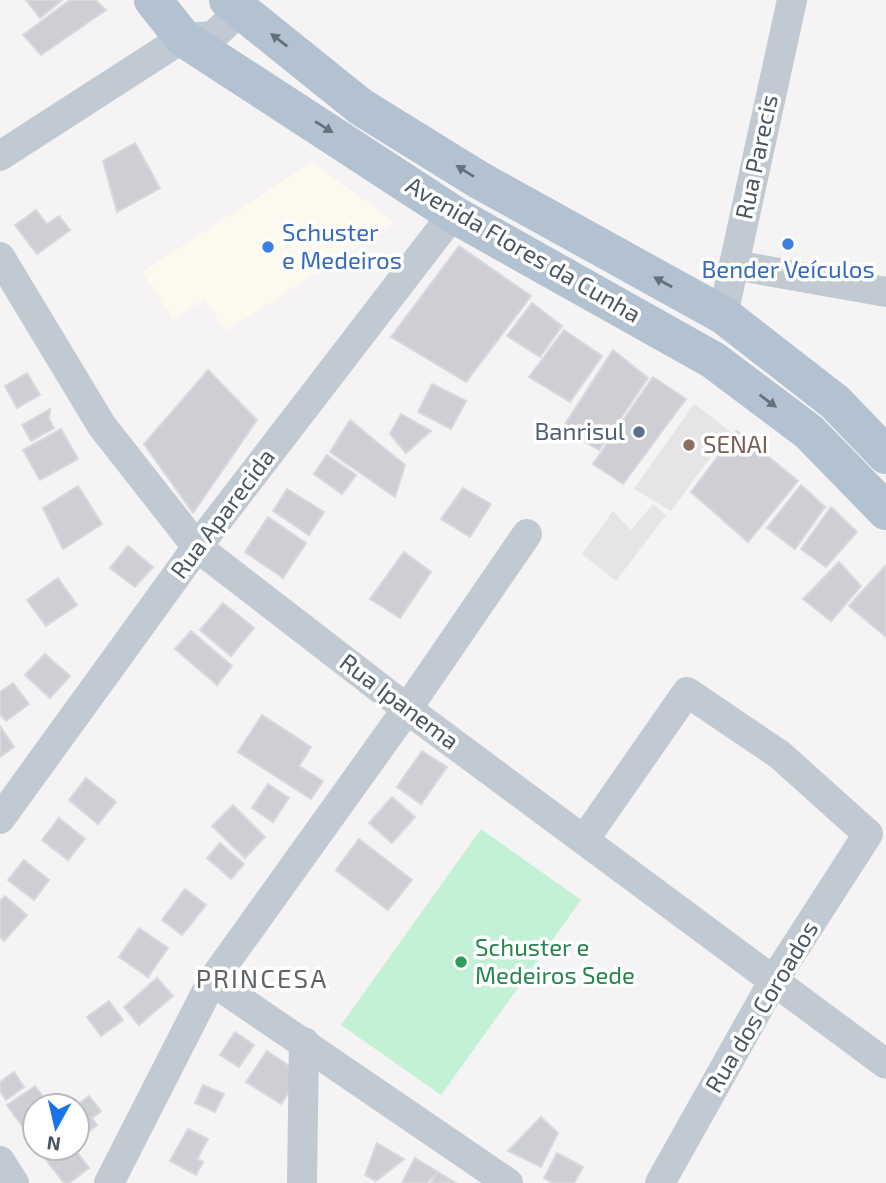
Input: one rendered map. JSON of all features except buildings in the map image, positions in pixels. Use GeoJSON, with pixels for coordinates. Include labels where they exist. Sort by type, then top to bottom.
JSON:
{"type":"FeatureCollection","features":[{"type":"Feature","properties":{"kind":"main road","name":"Avenida Flores da Cunha"},"geometry":{"type":"LineString","coordinates":[[153,0],[183,38],[453,214],[713,360],[809,432],[886,511]]}},
{"type":"Feature","properties":{"kind":"main road","name":"Avenida Flores da Cunha"},"geometry":{"type":"LineString","coordinates":[[231,2],[361,107],[479,180],[723,315],[835,402],[886,455]]}},
{"type":"Feature","properties":{"kind":"street"},"geometry":{"type":"LineString","coordinates":[[180,0],[177,10],[183,38]]}},
{"type":"Feature","properties":{"kind":"street","name":"Rua Parecis"},"geometry":{"type":"LineString","coordinates":[[723,315],[792,0]]}},
{"type":"Feature","properties":{"kind":"street"},"geometry":{"type":"LineString","coordinates":[[0,156],[183,38],[213,36],[228,22],[231,2]]}},
{"type":"Feature","properties":{"kind":"street","name":"Rua Aparecida"},"geometry":{"type":"LineString","coordinates":[[0,819],[197,547],[453,214]]}},
{"type":"Feature","properties":{"kind":"street","name":"Rua Ipanema"},"geometry":{"type":"LineString","coordinates":[[0,257],[102,426],[197,547],[407,709],[886,1064]]}},
{"type":"Feature","properties":{"kind":"street"},"geometry":{"type":"LineString","coordinates":[[734,265],[886,292]]}},
{"type":"Feature","properties":{"kind":"street"},"geometry":{"type":"LineString","coordinates":[[109,1183],[212,981],[407,709],[527,534]]}},
{"type":"Feature","properties":{"kind":"street","name":"Rua dos Coroados"},"geometry":{"type":"LineString","coordinates":[[584,840],[687,692],[780,755],[868,834],[774,980],[660,1183]]}},
{"type":"Feature","properties":{"kind":"street"},"geometry":{"type":"LineString","coordinates":[[212,981],[508,1183]]}},
{"type":"Feature","properties":{"kind":"street"},"geometry":{"type":"LineString","coordinates":[[302,1183],[304,1042]]}},
{"type":"Feature","properties":{"kind":"street"},"geometry":{"type":"LineString","coordinates":[[0,1161],[14,1183]]}},
{"type":"Feature","properties":{"kind":"shaded area","name":"Schuster e Medeiros"},"geometry":{"type":"Polygon","coordinates":[[[312,162],[395,222],[226,331],[205,299],[173,319],[142,272],[312,162]]]}},
{"type":"Feature","properties":{"kind":"shaded area"},"geometry":{"type":"Polygon","coordinates":[[[694,404],[730,431],[671,511],[634,489],[694,404]]]}},
{"type":"Feature","properties":{"kind":"shaded area"},"geometry":{"type":"Polygon","coordinates":[[[653,504],[666,515],[616,581],[582,554],[613,511],[631,530],[653,504]]]}},
{"type":"Feature","properties":{"kind":"green space","name":"Schuster e Medeiros Sede"},"geometry":{"type":"Polygon","coordinates":[[[481,829],[581,900],[441,1095],[341,1025],[481,829]]]}},
{"type":"Feature","properties":{"kind":"place","name":"Bender Veículos"},"geometry":{"type":"Point","coordinates":[788,244]}},
{"type":"Feature","properties":{"kind":"place","name":"Schuster e Medeiros"},"geometry":{"type":"Point","coordinates":[268,247]}},
{"type":"Feature","properties":{"kind":"place","name":"Banrisul"},"geometry":{"type":"Point","coordinates":[639,432]}},
{"type":"Feature","properties":{"kind":"place","name":"SENAI"},"geometry":{"type":"Point","coordinates":[689,445]}},
{"type":"Feature","properties":{"kind":"place","name":"Schuster e Medeiros Sede"},"geometry":{"type":"Point","coordinates":[461,962]}},
{"type":"Feature","properties":{"kind":"district","name":"PRINCESA"},"geometry":{"type":"Point","coordinates":[262,979]}}]}
